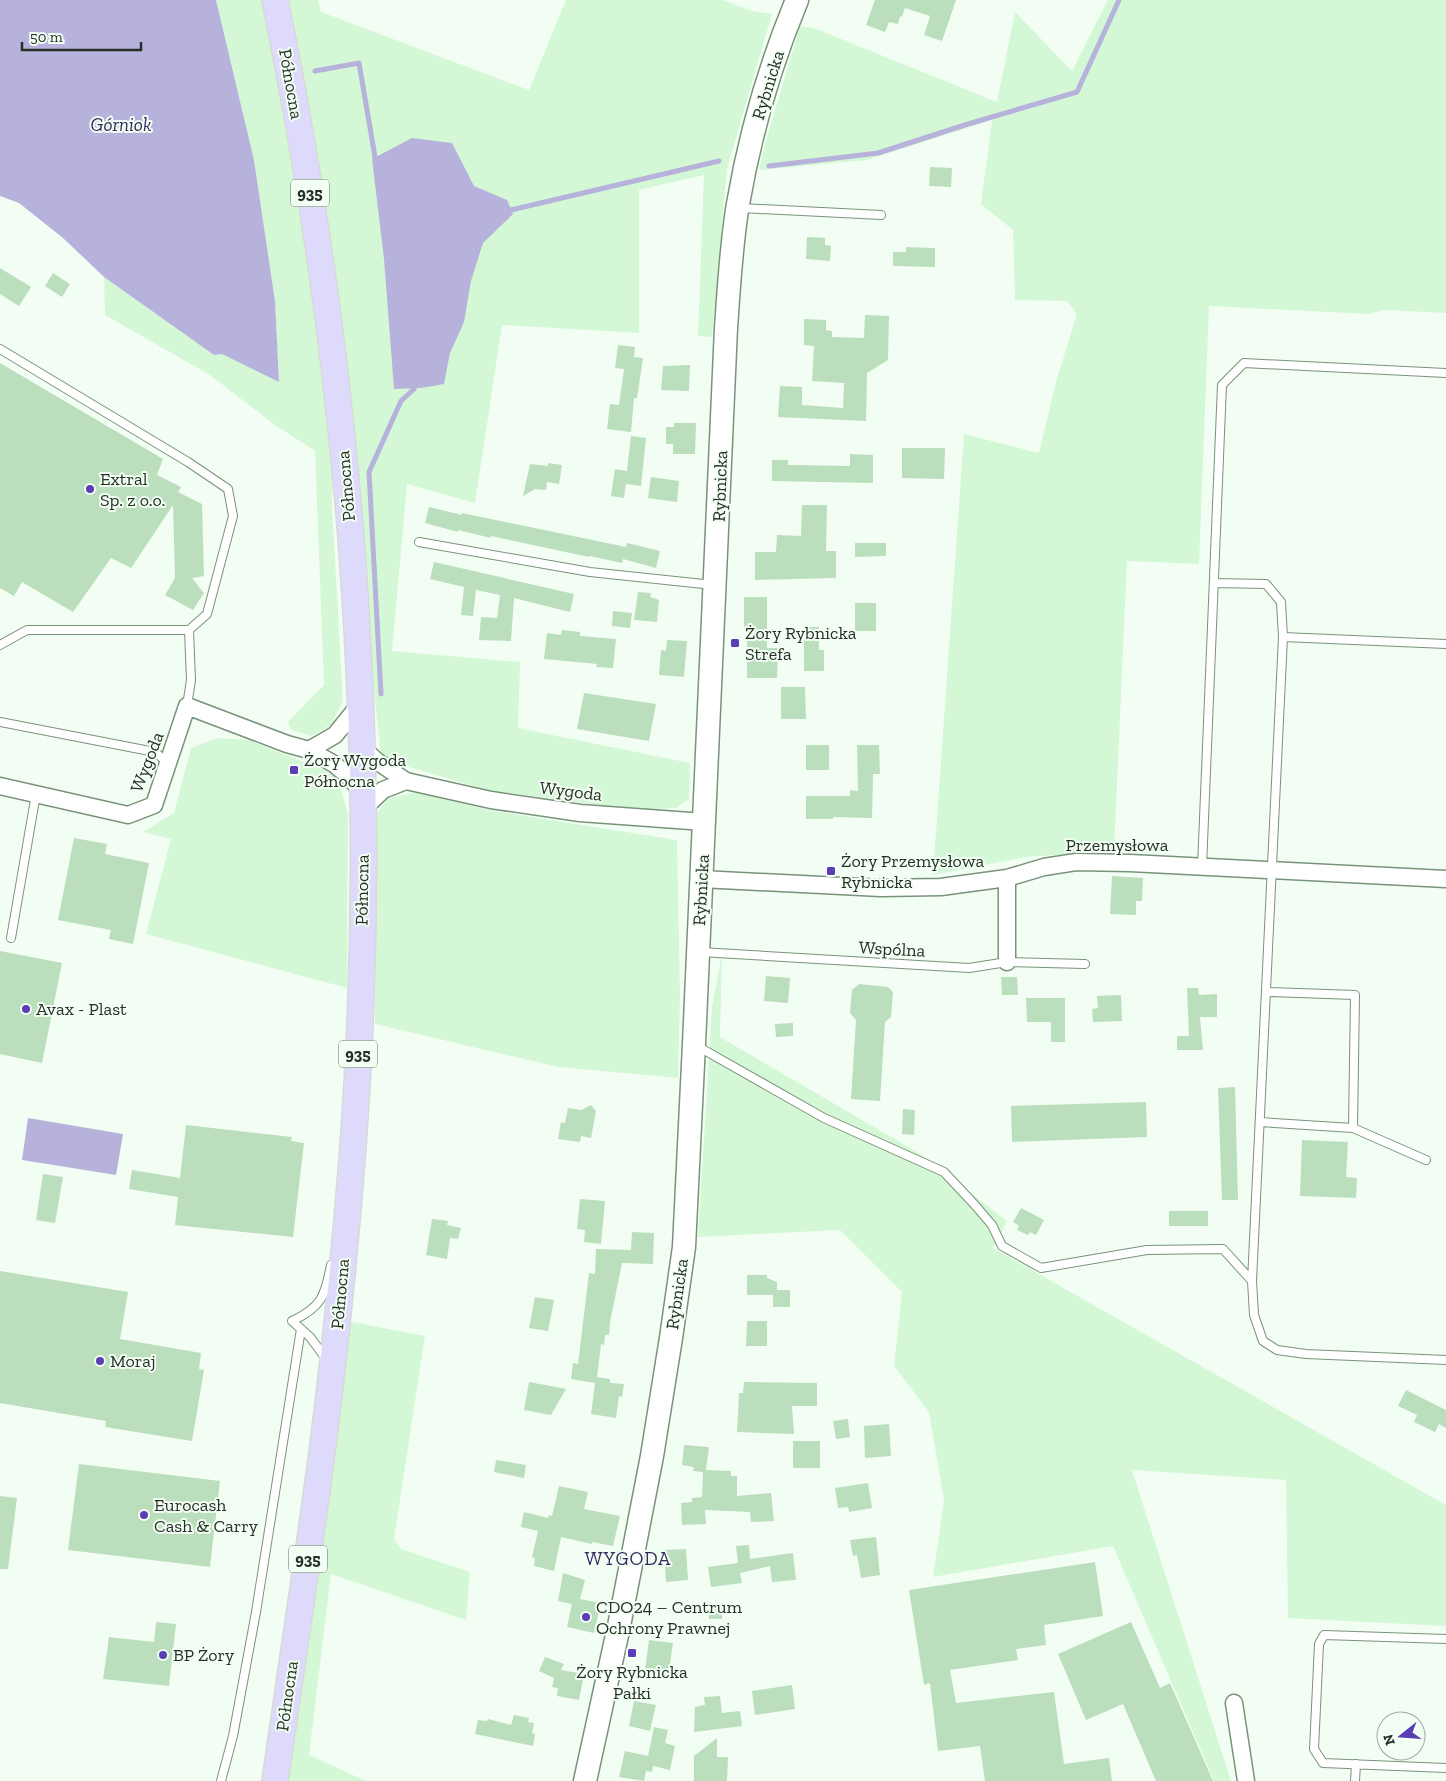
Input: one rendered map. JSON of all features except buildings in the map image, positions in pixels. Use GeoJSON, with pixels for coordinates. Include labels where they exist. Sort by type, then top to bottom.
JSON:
{"type":"FeatureCollection","features":[{"type":"Feature","properties":{"kind":"main road","name":"Północna"},"geometry":{"type":"LineString","coordinates":[[275,0],[292,87],[327,306],[350,529],[360,704],[362,800],[361,963],[358,1049],[337,1248],[332,1369],[311,1537],[275,1781]]}},
{"type":"Feature","properties":{"kind":"street","name":"Rybnicka"},"geometry":{"type":"LineString","coordinates":[[585,1781],[633,1558],[652,1456],[684,1247],[726,328],[731,255],[748,154],[763,96],[787,23],[797,0]]}},
{"type":"Feature","properties":{"kind":"street"},"geometry":{"type":"LineString","coordinates":[[309,750],[335,735],[360,704]]}},
{"type":"Feature","properties":{"kind":"street"},"geometry":{"type":"LineString","coordinates":[[187,706],[287,744],[309,750],[334,764],[347,774],[362,800],[406,781]]}},
{"type":"Feature","properties":{"kind":"street","name":"Wygoda"},"geometry":{"type":"LineString","coordinates":[[0,786],[128,816],[154,806],[187,706]]}},
{"type":"Feature","properties":{"kind":"street"},"geometry":{"type":"LineString","coordinates":[[361,747],[384,767],[406,781]]}},
{"type":"Feature","properties":{"kind":"street","name":"Wygoda"},"geometry":{"type":"LineString","coordinates":[[406,781],[491,800],[580,813],[704,822]]}},
{"type":"Feature","properties":{"kind":"street","name":"Przemysłowa"},"geometry":{"type":"LineString","coordinates":[[701,879],[881,888],[941,887],[1007,878],[1044,867],[1076,862],[1446,879]]}},
{"type":"Feature","properties":{"kind":"street"},"geometry":{"type":"LineString","coordinates":[[1007,878],[1008,962]]}},
{"type":"Feature","properties":{"kind":"street"},"geometry":{"type":"LineString","coordinates":[[1234,1703],[1246,1781]]}},
{"type":"Feature","properties":{"kind":"lane"},"geometry":{"type":"LineString","coordinates":[[738,208],[881,215]]}},
{"type":"Feature","properties":{"kind":"lane"},"geometry":{"type":"LineString","coordinates":[[0,349],[228,488],[233,516],[207,614],[189,630],[27,630],[0,644]]}},
{"type":"Feature","properties":{"kind":"lane"},"geometry":{"type":"LineString","coordinates":[[1202,867],[1222,385],[1244,363],[1446,373]]}},
{"type":"Feature","properties":{"kind":"lane"},"geometry":{"type":"LineString","coordinates":[[419,542],[590,572],[715,585]]}},
{"type":"Feature","properties":{"kind":"lane"},"geometry":{"type":"LineString","coordinates":[[1215,583],[1266,584],[1281,602],[1283,637],[1252,1281],[1254,1315],[1264,1341],[1277,1350],[1306,1354],[1446,1360]]}},
{"type":"Feature","properties":{"kind":"lane"},"geometry":{"type":"LineString","coordinates":[[187,706],[191,680],[189,630]]}},
{"type":"Feature","properties":{"kind":"lane"},"geometry":{"type":"LineString","coordinates":[[1283,637],[1446,644]]}},
{"type":"Feature","properties":{"kind":"lane"},"geometry":{"type":"LineString","coordinates":[[0,722],[155,752],[168,763]]}},
{"type":"Feature","properties":{"kind":"lane"},"geometry":{"type":"LineString","coordinates":[[11,938],[36,794]]}},
{"type":"Feature","properties":{"kind":"lane","name":"Wspólna"},"geometry":{"type":"LineString","coordinates":[[698,952],[969,968],[1008,962],[1085,964]]}},
{"type":"Feature","properties":{"kind":"lane"},"geometry":{"type":"LineString","coordinates":[[1267,992],[1355,995],[1353,1128]]}},
{"type":"Feature","properties":{"kind":"lane"},"geometry":{"type":"LineString","coordinates":[[694,1044],[824,1118],[944,1172],[992,1225],[1002,1246],[1041,1268],[1146,1250],[1223,1249],[1252,1281]]}},
{"type":"Feature","properties":{"kind":"lane"},"geometry":{"type":"LineString","coordinates":[[1260,1122],[1353,1128],[1426,1160]]}},
{"type":"Feature","properties":{"kind":"lane"},"geometry":{"type":"LineString","coordinates":[[332,1369],[318,1347],[292,1321],[303,1316],[321,1300],[326,1291],[337,1248]]}},
{"type":"Feature","properties":{"kind":"lane"},"geometry":{"type":"LineString","coordinates":[[221,1781],[233,1736],[256,1612],[301,1329]]}},
{"type":"Feature","properties":{"kind":"lane"},"geometry":{"type":"LineString","coordinates":[[1446,1639],[1324,1635],[1319,1644],[1314,1749],[1323,1763],[1446,1768]]}},
{"type":"Feature","properties":{"kind":"lane"},"geometry":{"type":"LineString","coordinates":[[1355,1781],[1356,1764]]}},
{"type":"Feature","properties":{"kind":"green space"},"geometry":{"type":"Polygon","coordinates":[[[216,0],[264,0],[318,301],[333,456],[332,506],[343,701],[331,725],[311,736],[291,730],[288,722],[324,685],[315,451],[275,425],[210,375],[105,315],[104,277],[214,355],[222,354],[279,381],[275,301],[254,160],[216,0]]]}},
{"type":"Feature","properties":{"kind":"green space"},"geometry":{"type":"Polygon","coordinates":[[[287,0],[318,0],[321,12],[529,90],[566,0],[723,0],[752,11],[772,14],[727,169],[712,337],[698,336],[704,175],[639,190],[639,333],[502,325],[475,503],[407,484],[392,651],[520,662],[518,728],[690,763],[689,799],[676,808],[637,810],[488,790],[395,763],[381,754],[370,656],[349,396],[293,26],[287,0]]]}},
{"type":"Feature","properties":{"kind":"green space"},"geometry":{"type":"Polygon","coordinates":[[[1108,0],[1446,0],[1446,313],[1385,310],[1368,314],[1209,306],[1199,564],[1127,561],[1114,851],[1026,857],[933,875],[964,434],[1039,453],[1056,382],[1077,314],[1067,301],[1015,300],[1013,230],[981,204],[992,120],[867,160],[759,170],[800,26],[814,28],[997,102],[1015,12],[1072,71],[1108,0]]]}},
{"type":"Feature","properties":{"kind":"green space"},"geometry":{"type":"Polygon","coordinates":[[[218,738],[248,740],[324,770],[338,779],[348,814],[347,988],[146,934],[171,839],[143,832],[174,813],[191,748],[218,738]]]}},
{"type":"Feature","properties":{"kind":"green space"},"geometry":{"type":"Polygon","coordinates":[[[415,792],[493,811],[677,840],[680,994],[678,1078],[558,1067],[375,1024],[376,814],[388,799],[415,792]]]}},
{"type":"Feature","properties":{"kind":"green space"},"geometry":{"type":"Polygon","coordinates":[[[722,953],[720,1037],[922,1155],[1007,1221],[993,1248],[1446,1505],[1446,1626],[1288,1618],[1286,1480],[1132,1470],[1231,1781],[1214,1781],[1113,1546],[933,1577],[944,1500],[929,1412],[894,1366],[902,1292],[840,1230],[698,1237],[712,1008],[722,953]]]}},
{"type":"Feature","properties":{"kind":"green space"},"geometry":{"type":"Polygon","coordinates":[[[352,1322],[425,1336],[394,1539],[401,1549],[470,1572],[466,1620],[331,1574],[309,1755],[366,1781],[286,1781],[347,1323],[352,1322]]]}},
{"type":"Feature","properties":{"kind":"water","name":"Górniok"},"geometry":{"type":"Polygon","coordinates":[[[0,0],[216,0],[254,160],[275,301],[279,382],[222,354],[214,355],[104,277],[63,238],[19,203],[0,196],[0,0]]]}},
{"type":"Feature","properties":{"kind":"water"},"geometry":{"type":"Polygon","coordinates":[[[412,138],[452,143],[474,186],[507,200],[513,214],[483,243],[471,281],[464,322],[450,353],[444,384],[421,388],[394,389],[384,259],[372,159],[412,138]]]}},
{"type":"Feature","properties":{"kind":"water"},"geometry":{"type":"Polygon","coordinates":[[[28,1118],[123,1134],[116,1175],[22,1160],[28,1118]]]}},
{"type":"Feature","properties":{"kind":"waterway"},"geometry":{"type":"LineString","coordinates":[[769,166],[878,153],[1077,92],[1119,0]]}},
{"type":"Feature","properties":{"kind":"waterway"},"geometry":{"type":"LineString","coordinates":[[315,71],[359,63],[375,157]]}},
{"type":"Feature","properties":{"kind":"waterway"},"geometry":{"type":"LineString","coordinates":[[511,210],[719,161]]}},
{"type":"Feature","properties":{"kind":"waterway"},"geometry":{"type":"LineString","coordinates":[[381,694],[369,472],[401,401],[414,389]]}},
{"type":"Feature","properties":{"kind":"place","name":"Extral Sp. z o.o."},"geometry":{"type":"Point","coordinates":[90,489]}},
{"type":"Feature","properties":{"kind":"place","name":"Żory Rybnicka Strefa"},"geometry":{"type":"Point","coordinates":[735,643]}},
{"type":"Feature","properties":{"kind":"place","name":"Żory Wygoda Północna"},"geometry":{"type":"Point","coordinates":[294,770]}},
{"type":"Feature","properties":{"kind":"place","name":"Żory Przemysłowa Rybnicka"},"geometry":{"type":"Point","coordinates":[831,871]}},
{"type":"Feature","properties":{"kind":"place","name":"Avax - Plast"},"geometry":{"type":"Point","coordinates":[26,1009]}},
{"type":"Feature","properties":{"kind":"place","name":"Moraj"},"geometry":{"type":"Point","coordinates":[100,1361]}},
{"type":"Feature","properties":{"kind":"place","name":"Eurocash Cash & Carry"},"geometry":{"type":"Point","coordinates":[144,1515]}},
{"type":"Feature","properties":{"kind":"place","name":"CDO24 – Centrum Ochrony Prawnej"},"geometry":{"type":"Point","coordinates":[586,1617]}},
{"type":"Feature","properties":{"kind":"place","name":"Żory Rybnicka Pałki"},"geometry":{"type":"Point","coordinates":[632,1653]}},
{"type":"Feature","properties":{"kind":"place","name":"BP Żory"},"geometry":{"type":"Point","coordinates":[163,1655]}},
{"type":"Feature","properties":{"kind":"district","name":"WYGODA"},"geometry":{"type":"Point","coordinates":[628,1558]}}]}
